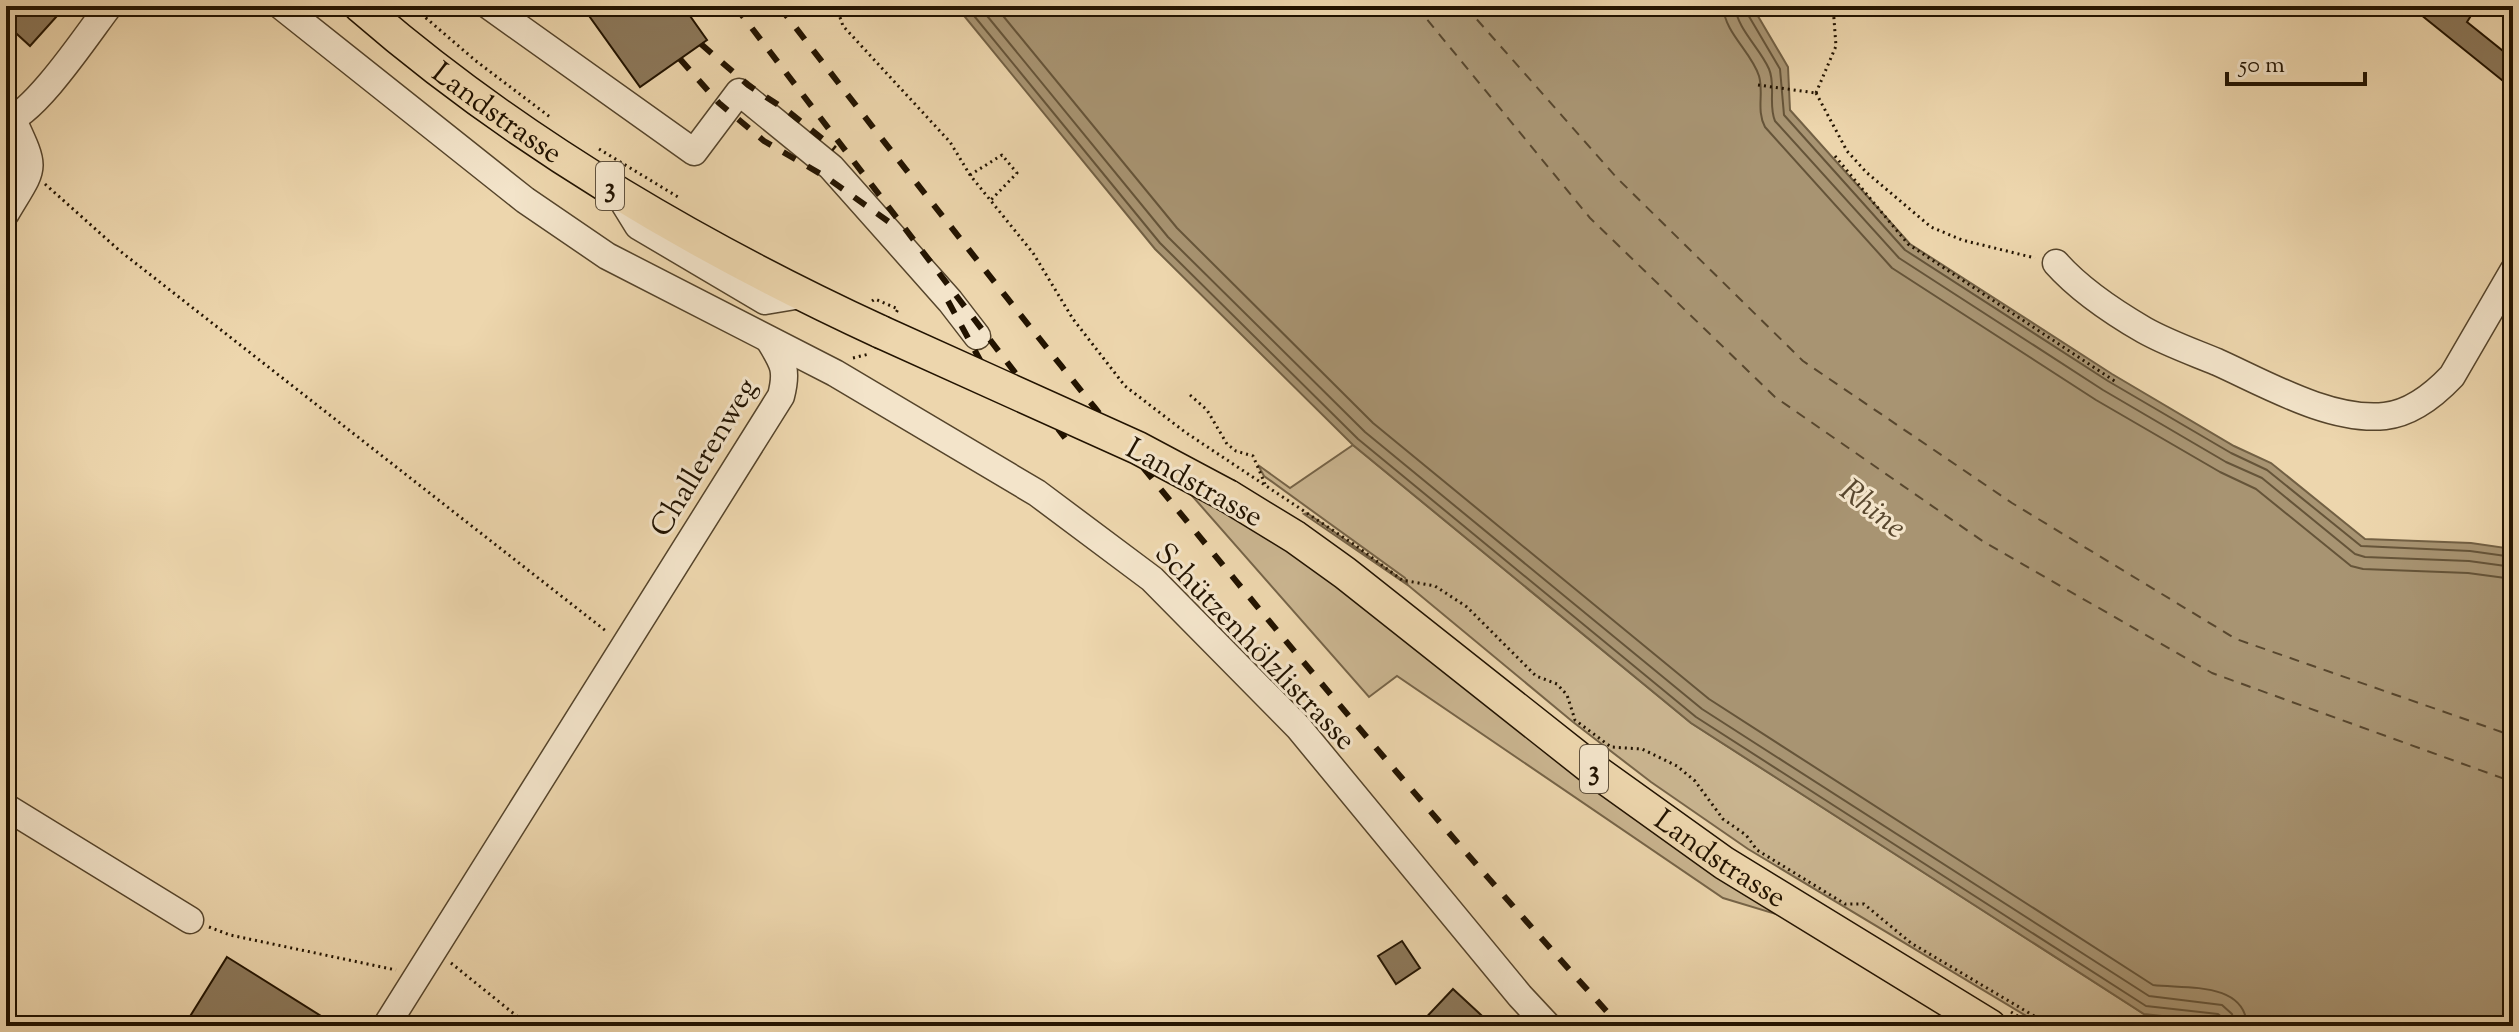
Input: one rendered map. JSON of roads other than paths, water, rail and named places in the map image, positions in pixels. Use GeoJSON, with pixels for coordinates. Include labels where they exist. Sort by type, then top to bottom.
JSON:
{"type":"FeatureCollection","features":[{"type":"Feature","properties":{"kind":"main road","name":"Landstrasse"},"geometry":{"type":"LineString","coordinates":[[360,6],[454,82],[615,190],[801,295],[885,322],[1138,448],[1228,496],[1295,537],[1590,767],[1724,863],[1999,1018]]}},
{"type":"Feature","properties":{"kind":"street"},"geometry":{"type":"LineString","coordinates":[[6,213],[31,171],[31,159],[10,120],[31,106],[109,6]]}},
{"type":"Feature","properties":{"kind":"street","name":"Challerenweg"},"geometry":{"type":"LineString","coordinates":[[281,6],[525,200],[607,256],[768,340],[784,366],[786,377],[781,396],[386,1026]]}},
{"type":"Feature","properties":{"kind":"street"},"geometry":{"type":"LineString","coordinates":[[489,6],[694,152],[739,92],[831,167],[950,301],[977,336]]}},
{"type":"Feature","properties":{"kind":"street"},"geometry":{"type":"LineString","coordinates":[[2056,263],[2085,291],[2146,331],[2313,404],[2344,414],[2372,417],[2408,410],[2441,388],[2452,376],[2513,271]]}},
{"type":"Feature","properties":{"kind":"street","name":"Schützenhölzlistrasse"},"geometry":{"type":"LineString","coordinates":[[768,340],[835,373],[1037,493],[1152,579],[1298,727],[1548,1026]]}},
{"type":"Feature","properties":{"kind":"street"},"geometry":{"type":"LineString","coordinates":[[6,807],[190,920]]}},
{"type":"Feature","properties":{"kind":"water","name":"Rhine"},"geometry":{"type":"Polygon","coordinates":[[[956,6],[1752,6],[1788,67],[1790,110],[1910,244],[2112,374],[2234,446],[2271,463],[2365,539],[2471,543],[2513,549],[2513,1026],[2251,1026],[2144,1014],[1691,723],[1353,445],[1155,249],[956,6]]]}},
{"type":"Feature","properties":{"kind":"railway"},"geometry":{"type":"LineString","coordinates":[[735,6],[1065,438]]}},
{"type":"Feature","properties":{"kind":"railway"},"geometry":{"type":"LineString","coordinates":[[779,6],[982,267],[1189,524],[1402,778],[1620,1026]]}},
{"type":"Feature","properties":{"kind":"railway"},"geometry":{"type":"LineString","coordinates":[[701,44],[748,85],[789,112],[835,149]]}},
{"type":"Feature","properties":{"kind":"railway"},"geometry":{"type":"LineString","coordinates":[[680,59],[719,103],[764,141],[826,177],[889,222]]}},
{"type":"Feature","properties":{"kind":"railway"},"geometry":{"type":"LineString","coordinates":[[948,301],[980,360],[1017,411]]}}]}
